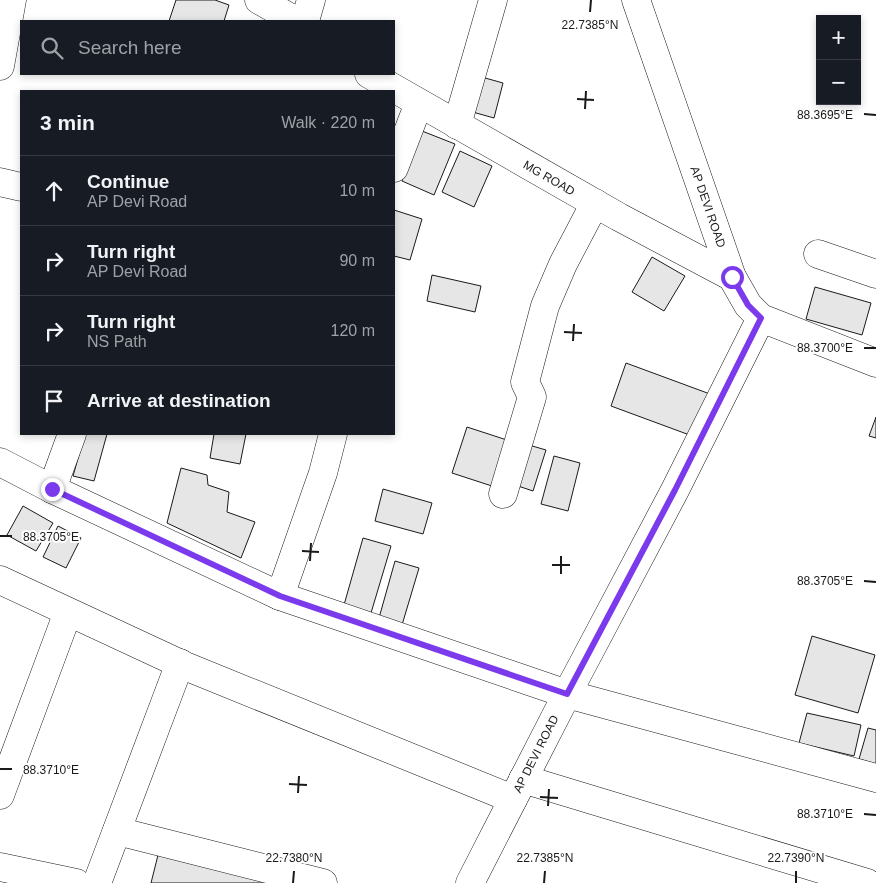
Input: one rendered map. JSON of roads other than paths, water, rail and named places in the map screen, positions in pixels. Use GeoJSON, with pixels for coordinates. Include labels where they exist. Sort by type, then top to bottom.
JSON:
{"type":"FeatureCollection","features":[{"type":"Feature","properties":{"kind":"street"},"geometry":{"type":"LineString","coordinates":[[0,66],[12,0]]}},
{"type":"Feature","properties":{"kind":"street"},"geometry":{"type":"LineString","coordinates":[[259,0],[294,20]]}},
{"type":"Feature","properties":{"kind":"street"},"geometry":{"type":"LineString","coordinates":[[305,20],[311,0]]}},
{"type":"Feature","properties":{"kind":"street"},"geometry":{"type":"LineString","coordinates":[[457,125],[493,0]]}},
{"type":"Feature","properties":{"kind":"street","name":"AP DEVI ROAD"},"geometry":{"type":"LineString","coordinates":[[470,883],[675,490],[761,318],[748,305],[732,277],[636,0]]}},
{"type":"Feature","properties":{"kind":"street","name":"MG ROAD"},"geometry":{"type":"LineString","coordinates":[[371,75],[595,204],[732,277]]}},
{"type":"Feature","properties":{"kind":"street"},"geometry":{"type":"LineString","coordinates":[[395,165],[419,103]]}},
{"type":"Feature","properties":{"kind":"street"},"geometry":{"type":"LineString","coordinates":[[0,182],[20,187]]}},
{"type":"Feature","properties":{"kind":"street"},"geometry":{"type":"LineString","coordinates":[[503,494],[532,397],[525,382],[545,306],[563,264],[595,204]]}},
{"type":"Feature","properties":{"kind":"street"},"geometry":{"type":"LineString","coordinates":[[818,254],[876,274]]}},
{"type":"Feature","properties":{"kind":"street"},"geometry":{"type":"LineString","coordinates":[[761,318],[876,362]]}},
{"type":"Feature","properties":{"kind":"street"},"geometry":{"type":"LineString","coordinates":[[52,489],[72,435]]}},
{"type":"Feature","properties":{"kind":"street"},"geometry":{"type":"LineString","coordinates":[[280,596],[323,473],[333,435]]}},
{"type":"Feature","properties":{"kind":"street"},"geometry":{"type":"LineString","coordinates":[[0,462],[52,489],[280,596],[567,694],[876,778]]}},
{"type":"Feature","properties":{"kind":"street"},"geometry":{"type":"LineString","coordinates":[[0,580],[180,664],[518,789],[867,883]]}},
{"type":"Feature","properties":{"kind":"street"},"geometry":{"type":"LineString","coordinates":[[0,794],[68,612]]}},
{"type":"Feature","properties":{"kind":"street"},"geometry":{"type":"LineString","coordinates":[[97,883],[180,664]]}},
{"type":"Feature","properties":{"kind":"street"},"geometry":{"type":"LineString","coordinates":[[117,831],[323,883]]}},
{"type":"Feature","properties":{"kind":"street"},"geometry":{"type":"LineString","coordinates":[[0,867],[76,883]]}}]}
